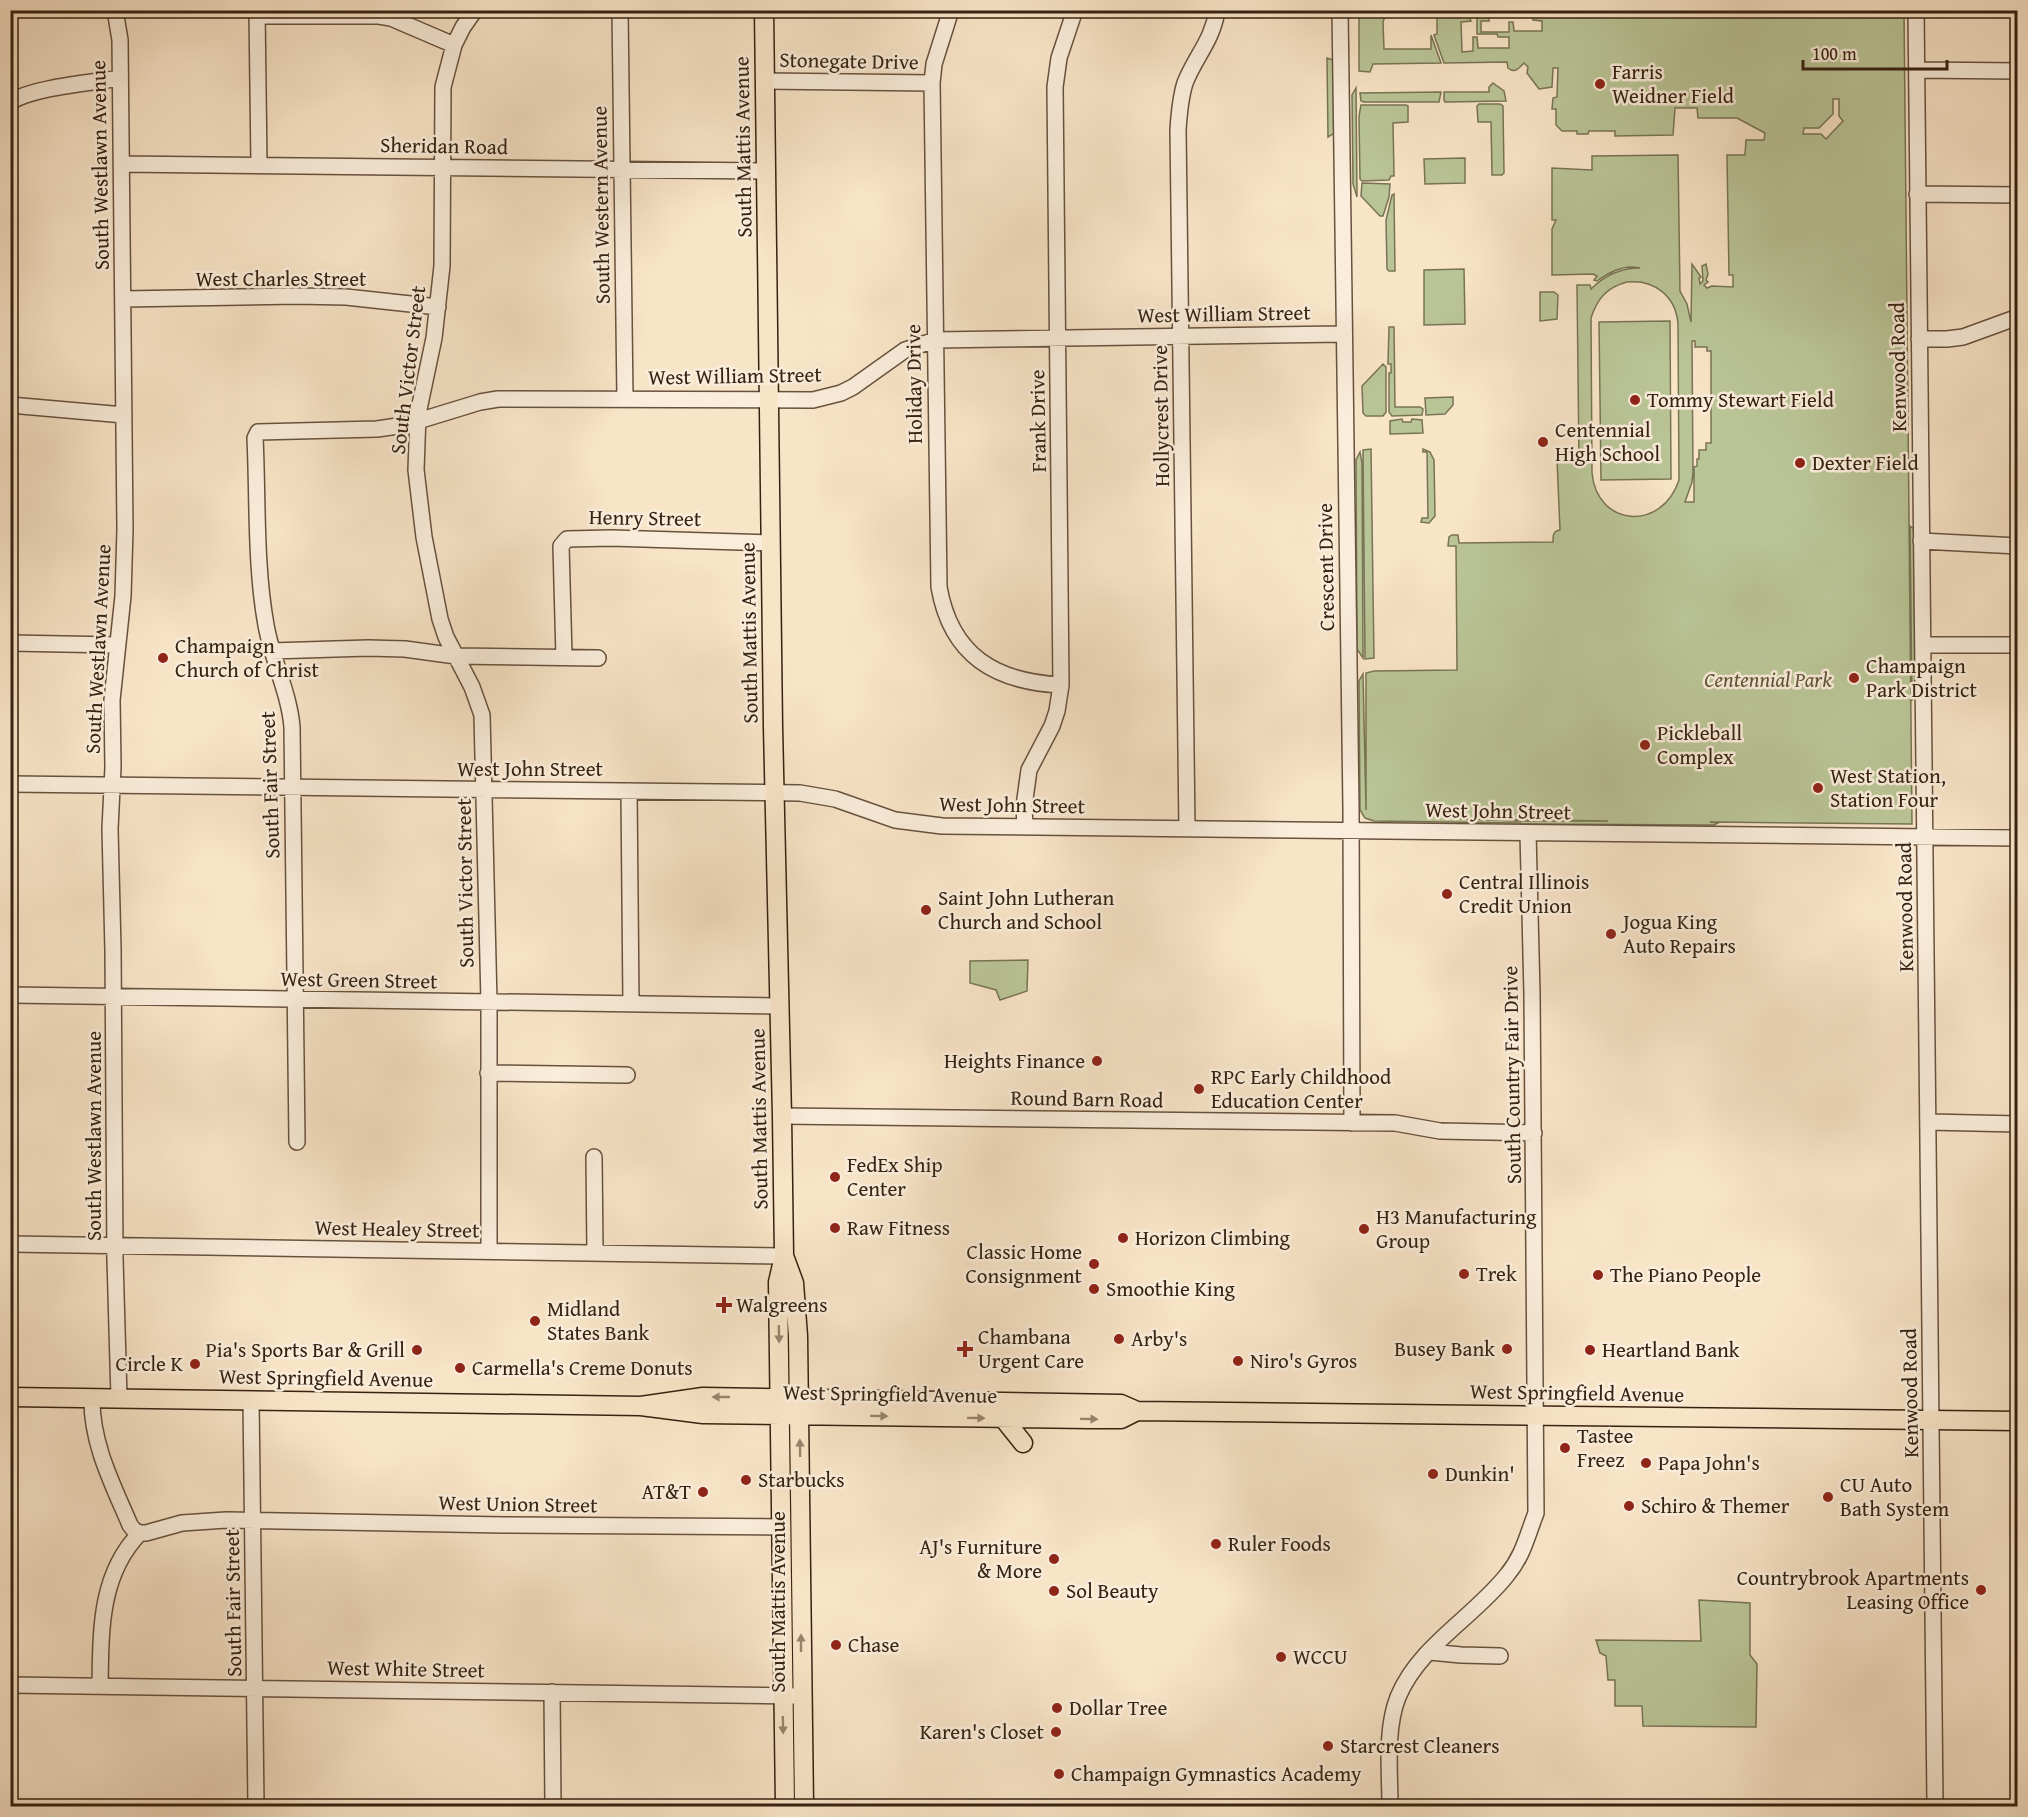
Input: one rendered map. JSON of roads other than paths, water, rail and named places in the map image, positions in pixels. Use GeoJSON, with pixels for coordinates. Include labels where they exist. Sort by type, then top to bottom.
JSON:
{"type":"FeatureCollection","features":[{"type":"Feature","properties":{"kind":"main road","name":"South Mattis Avenue"},"geometry":{"type":"LineString","coordinates":[[764,10],[774,793],[784,1256],[778,1282],[785,1806]]}},
{"type":"Feature","properties":{"kind":"main road","name":"South Mattis Avenue"},"geometry":{"type":"LineString","coordinates":[[784,1256],[794,1283],[799,1406],[804,1806]]}},
{"type":"Feature","properties":{"kind":"main road","name":"West Springfield Avenue"},"geometry":{"type":"LineString","coordinates":[[10,1397],[641,1406],[703,1397],[779,1406],[1120,1404],[1137,1411],[2018,1420]]}},
{"type":"Feature","properties":{"kind":"main road","name":"West Springfield Avenue"},"geometry":{"type":"LineString","coordinates":[[799,1406],[1003,1418],[1121,1419],[1137,1411]]}},
{"type":"Feature","properties":{"kind":"main road"},"geometry":{"type":"LineString","coordinates":[[1003,1418],[1023,1443]]}},
{"type":"Feature","properties":{"kind":"street","name":"South Westlawn Avenue"},"geometry":{"type":"LineString","coordinates":[[115,10],[120,40],[125,563],[112,699],[110,829],[119,1398]]}},
{"type":"Feature","properties":{"kind":"street","name":"South Victor Street"},"geometry":{"type":"LineString","coordinates":[[475,10],[454,45],[442,87],[442,266],[438,307],[418,422],[416,470],[424,537],[440,619],[446,637],[472,687],[482,715],[489,1002],[489,1251]]}},
{"type":"Feature","properties":{"kind":"street","name":"South Western Avenue"},"geometry":{"type":"LineString","coordinates":[[620,10],[625,399]]}},
{"type":"Feature","properties":{"kind":"street","name":"Holiday Drive"},"geometry":{"type":"LineString","coordinates":[[951,10],[934,64],[932,83],[937,567],[941,602],[954,632],[973,654],[996,671],[1022,681],[1062,685]]}},
{"type":"Feature","properties":{"kind":"street","name":"Frank Drive"},"geometry":{"type":"LineString","coordinates":[[1024,827],[1025,794],[1029,770],[1052,726],[1062,685],[1055,87],[1059,58],[1075,10]]}},
{"type":"Feature","properties":{"kind":"street","name":"Hollycrest Drive"},"geometry":{"type":"LineString","coordinates":[[1187,829],[1178,130],[1179,108],[1186,82],[1209,39],[1217,10]]}},
{"type":"Feature","properties":{"kind":"street","name":"Crescent Drive"},"geometry":{"type":"LineString","coordinates":[[1340,10],[1351,830],[1352,1123]]}},
{"type":"Feature","properties":{"kind":"street","name":"Kenwood Road"},"geometry":{"type":"LineString","coordinates":[[1916,10],[1935,1803]]}},
{"type":"Feature","properties":{"kind":"street"},"geometry":{"type":"LineString","coordinates":[[259,165],[257,13],[379,16],[408,25],[454,45]]}},
{"type":"Feature","properties":{"kind":"street"},"geometry":{"type":"LineString","coordinates":[[1917,70],[2018,71]]}},
{"type":"Feature","properties":{"kind":"street"},"geometry":{"type":"LineString","coordinates":[[10,102],[35,92],[120,78]]}},
{"type":"Feature","properties":{"kind":"street","name":"Stonegate Drive"},"geometry":{"type":"LineString","coordinates":[[765,81],[932,83]]}},
{"type":"Feature","properties":{"kind":"street","name":"Sheridan Road"},"geometry":{"type":"LineString","coordinates":[[121,164],[766,171]]}},
{"type":"Feature","properties":{"kind":"street"},"geometry":{"type":"LineString","coordinates":[[1917,194],[2018,195]]}},
{"type":"Feature","properties":{"kind":"street","name":"West Charles Street"},"geometry":{"type":"LineString","coordinates":[[123,300],[336,297],[438,307]]}},
{"type":"Feature","properties":{"kind":"street"},"geometry":{"type":"LineString","coordinates":[[1919,339],[1963,337],[2018,317]]}},
{"type":"Feature","properties":{"kind":"street","name":"West William Street"},"geometry":{"type":"LineString","coordinates":[[260,431],[377,429],[418,422],[480,402],[498,399],[813,400],[842,393],[905,350],[935,340],[1343,334]]}},
{"type":"Feature","properties":{"kind":"street"},"geometry":{"type":"LineString","coordinates":[[10,405],[124,415]]}},
{"type":"Feature","properties":{"kind":"street","name":"South Fair Street"},"geometry":{"type":"LineString","coordinates":[[260,431],[255,438],[262,599],[271,651],[290,710],[297,1142]]}},
{"type":"Feature","properties":{"kind":"street","name":"Henry Street"},"geometry":{"type":"LineString","coordinates":[[564,657],[561,546],[567,539],[771,543]]}},
{"type":"Feature","properties":{"kind":"street"},"geometry":{"type":"LineString","coordinates":[[1921,541],[2018,546]]}},
{"type":"Feature","properties":{"kind":"street"},"geometry":{"type":"LineString","coordinates":[[10,643],[117,645]]}},
{"type":"Feature","properties":{"kind":"street"},"geometry":{"type":"LineString","coordinates":[[1923,645],[2018,645]]}},
{"type":"Feature","properties":{"kind":"street"},"geometry":{"type":"LineString","coordinates":[[271,651],[368,648],[405,649],[456,656],[598,658]]}},
{"type":"Feature","properties":{"kind":"street","name":"West John Street"},"geometry":{"type":"LineString","coordinates":[[10,784],[807,794],[835,799],[878,815],[916,824],[942,826],[2018,838]]}},
{"type":"Feature","properties":{"kind":"street"},"geometry":{"type":"LineString","coordinates":[[629,791],[631,1004]]}},
{"type":"Feature","properties":{"kind":"street","name":"South Country Fair Drive"},"geometry":{"type":"LineString","coordinates":[[1390,1806],[1390,1749],[1394,1710],[1405,1682],[1430,1652],[1499,1584],[1522,1554],[1536,1509],[1528,833]]}},
{"type":"Feature","properties":{"kind":"street","name":"West Green Street"},"geometry":{"type":"LineString","coordinates":[[10,995],[780,1006]]}},
{"type":"Feature","properties":{"kind":"street"},"geometry":{"type":"LineString","coordinates":[[488,1073],[627,1075]]}},
{"type":"Feature","properties":{"kind":"street","name":"Round Barn Road"},"geometry":{"type":"LineString","coordinates":[[782,1116],[1395,1123],[1451,1132],[1533,1133]]}},
{"type":"Feature","properties":{"kind":"street"},"geometry":{"type":"LineString","coordinates":[[1929,1122],[2018,1124]]}},
{"type":"Feature","properties":{"kind":"street"},"geometry":{"type":"LineString","coordinates":[[594,1157],[595,1252]]}},
{"type":"Feature","properties":{"kind":"street","name":"West Healey Street"},"geometry":{"type":"LineString","coordinates":[[10,1244],[784,1256]]}},
{"type":"Feature","properties":{"kind":"street"},"geometry":{"type":"LineString","coordinates":[[92,1398],[93,1422],[107,1471],[130,1525],[140,1533],[119,1562],[107,1593],[101,1635],[100,1686]]}},
{"type":"Feature","properties":{"kind":"street","name":"South Fair Street"},"geometry":{"type":"LineString","coordinates":[[252,1400],[256,1806]]}},
{"type":"Feature","properties":{"kind":"street","name":"West Union Street"},"geometry":{"type":"LineString","coordinates":[[140,1533],[200,1520],[782,1527]]}},
{"type":"Feature","properties":{"kind":"street"},"geometry":{"type":"LineString","coordinates":[[1430,1652],[1500,1656]]}},
{"type":"Feature","properties":{"kind":"street","name":"West White Street"},"geometry":{"type":"LineString","coordinates":[[10,1685],[801,1696]]}},
{"type":"Feature","properties":{"kind":"street"},"geometry":{"type":"LineString","coordinates":[[552,1692],[553,1806]]}},
{"type":"Feature","properties":{"kind":"place","name":"Farris Weidner Field"},"geometry":{"type":"Point","coordinates":[1600,84]}},
{"type":"Feature","properties":{"kind":"place","name":"Tommy Stewart Field"},"geometry":{"type":"Point","coordinates":[1635,400]}},
{"type":"Feature","properties":{"kind":"place","name":"Centennial High School"},"geometry":{"type":"Point","coordinates":[1543,442]}},
{"type":"Feature","properties":{"kind":"place","name":"Dexter Field"},"geometry":{"type":"Point","coordinates":[1800,463]}},
{"type":"Feature","properties":{"kind":"place","name":"Champaign Church of Christ"},"geometry":{"type":"Point","coordinates":[163,658]}},
{"type":"Feature","properties":{"kind":"place","name":"Champaign Park District"},"geometry":{"type":"Point","coordinates":[1854,678]}},
{"type":"Feature","properties":{"kind":"place","name":"Pickleball Complex"},"geometry":{"type":"Point","coordinates":[1645,745]}},
{"type":"Feature","properties":{"kind":"place","name":"West Station, Station Four"},"geometry":{"type":"Point","coordinates":[1818,788]}},
{"type":"Feature","properties":{"kind":"place","name":"Central Illinois Credit Union"},"geometry":{"type":"Point","coordinates":[1447,894]}},
{"type":"Feature","properties":{"kind":"place","name":"Saint John Lutheran Church and School"},"geometry":{"type":"Point","coordinates":[926,910]}},
{"type":"Feature","properties":{"kind":"place","name":"Jogua King Auto Repairs"},"geometry":{"type":"Point","coordinates":[1611,934]}},
{"type":"Feature","properties":{"kind":"place","name":"Heights Finance"},"geometry":{"type":"Point","coordinates":[1097,1061]}},
{"type":"Feature","properties":{"kind":"place","name":"RPC Early Childhood Education Center"},"geometry":{"type":"Point","coordinates":[1199,1089]}},
{"type":"Feature","properties":{"kind":"place","name":"FedEx Ship Center"},"geometry":{"type":"Point","coordinates":[835,1177]}},
{"type":"Feature","properties":{"kind":"place","name":"Raw Fitness"},"geometry":{"type":"Point","coordinates":[835,1228]}},
{"type":"Feature","properties":{"kind":"place","name":"H3 Manufacturing Group"},"geometry":{"type":"Point","coordinates":[1364,1229]}},
{"type":"Feature","properties":{"kind":"place","name":"Horizon Climbing"},"geometry":{"type":"Point","coordinates":[1123,1238]}},
{"type":"Feature","properties":{"kind":"place","name":"Classic Home Consignment"},"geometry":{"type":"Point","coordinates":[1094,1264]}},
{"type":"Feature","properties":{"kind":"place","name":"Trek"},"geometry":{"type":"Point","coordinates":[1464,1274]}},
{"type":"Feature","properties":{"kind":"place","name":"The Piano People"},"geometry":{"type":"Point","coordinates":[1598,1275]}},
{"type":"Feature","properties":{"kind":"place","name":"Smoothie King"},"geometry":{"type":"Point","coordinates":[1094,1289]}},
{"type":"Feature","properties":{"kind":"place","name":"Walgreens"},"geometry":{"type":"Point","coordinates":[724,1305]}},
{"type":"Feature","properties":{"kind":"place","name":"Midland States Bank"},"geometry":{"type":"Point","coordinates":[535,1321]}},
{"type":"Feature","properties":{"kind":"place","name":"Arby's"},"geometry":{"type":"Point","coordinates":[1119,1339]}},
{"type":"Feature","properties":{"kind":"place","name":"Chambana Urgent Care"},"geometry":{"type":"Point","coordinates":[965,1349]}},
{"type":"Feature","properties":{"kind":"place","name":"Busey Bank"},"geometry":{"type":"Point","coordinates":[1507,1349]}},
{"type":"Feature","properties":{"kind":"place","name":"Pia's Sports Bar & Grill"},"geometry":{"type":"Point","coordinates":[417,1350]}},
{"type":"Feature","properties":{"kind":"place","name":"Heartland Bank"},"geometry":{"type":"Point","coordinates":[1590,1350]}},
{"type":"Feature","properties":{"kind":"place","name":"Niro's Gyros"},"geometry":{"type":"Point","coordinates":[1238,1361]}},
{"type":"Feature","properties":{"kind":"place","name":"Circle K"},"geometry":{"type":"Point","coordinates":[195,1364]}},
{"type":"Feature","properties":{"kind":"place","name":"Carmella's Creme Donuts"},"geometry":{"type":"Point","coordinates":[460,1368]}},
{"type":"Feature","properties":{"kind":"place","name":"Tastee Freez"},"geometry":{"type":"Point","coordinates":[1565,1448]}},
{"type":"Feature","properties":{"kind":"place","name":"Papa John's"},"geometry":{"type":"Point","coordinates":[1646,1463]}},
{"type":"Feature","properties":{"kind":"place","name":"Dunkin'"},"geometry":{"type":"Point","coordinates":[1433,1474]}},
{"type":"Feature","properties":{"kind":"place","name":"Starbucks"},"geometry":{"type":"Point","coordinates":[746,1480]}},
{"type":"Feature","properties":{"kind":"place","name":"AT&T"},"geometry":{"type":"Point","coordinates":[703,1492]}},
{"type":"Feature","properties":{"kind":"place","name":"CU Auto Bath System"},"geometry":{"type":"Point","coordinates":[1828,1497]}},
{"type":"Feature","properties":{"kind":"place","name":"Schiro & Themer"},"geometry":{"type":"Point","coordinates":[1629,1506]}},
{"type":"Feature","properties":{"kind":"place","name":"Ruler Foods"},"geometry":{"type":"Point","coordinates":[1216,1544]}},
{"type":"Feature","properties":{"kind":"place","name":"AJ's Furniture & More"},"geometry":{"type":"Point","coordinates":[1054,1559]}},
{"type":"Feature","properties":{"kind":"place","name":"Countrybrook Apartments Leasing Office"},"geometry":{"type":"Point","coordinates":[1981,1590]}},
{"type":"Feature","properties":{"kind":"place","name":"Sol Beauty"},"geometry":{"type":"Point","coordinates":[1054,1591]}},
{"type":"Feature","properties":{"kind":"place","name":"Chase"},"geometry":{"type":"Point","coordinates":[836,1645]}},
{"type":"Feature","properties":{"kind":"place","name":"WCCU"},"geometry":{"type":"Point","coordinates":[1281,1657]}},
{"type":"Feature","properties":{"kind":"place","name":"Dollar Tree"},"geometry":{"type":"Point","coordinates":[1057,1708]}},
{"type":"Feature","properties":{"kind":"place","name":"Karen's Closet"},"geometry":{"type":"Point","coordinates":[1056,1732]}},
{"type":"Feature","properties":{"kind":"place","name":"Starcrest Cleaners"},"geometry":{"type":"Point","coordinates":[1328,1746]}},
{"type":"Feature","properties":{"kind":"place","name":"Champaign Gymnastics Academy"},"geometry":{"type":"Point","coordinates":[1059,1774]}},
{"type":"Feature","properties":{"kind":"park label","name":"Centennial Park"},"geometry":{"type":"Point","coordinates":[1768,680]}}]}
